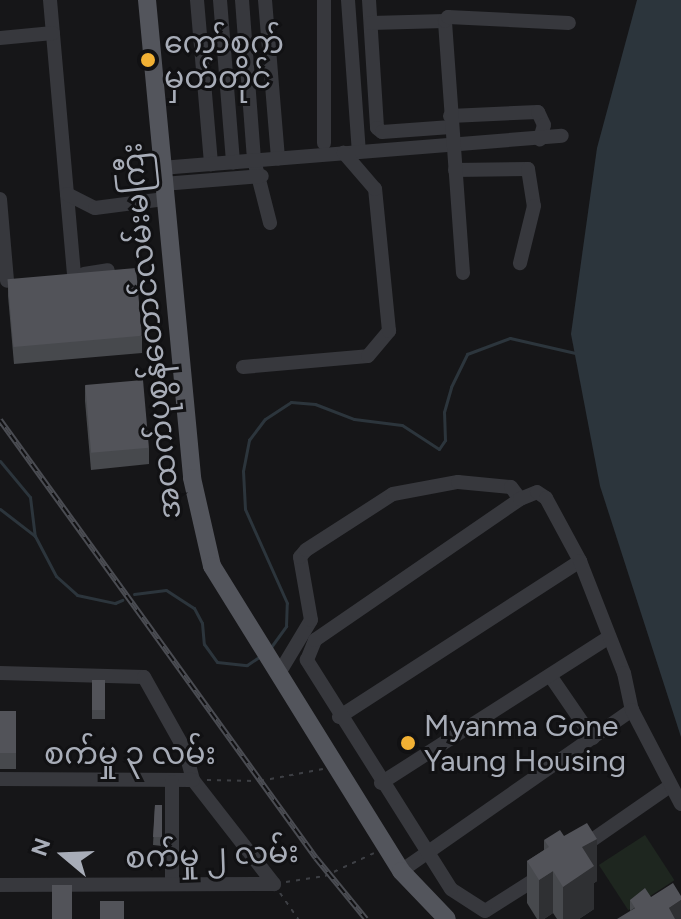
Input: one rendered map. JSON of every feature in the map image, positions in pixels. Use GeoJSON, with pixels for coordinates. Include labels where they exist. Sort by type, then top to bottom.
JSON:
{"type":"FeatureCollection","features":[{"type":"Feature","properties":{"kind":"main road","name":"အထက်ပုစွန်တောင်လမ်းမကြီး"},"geometry":{"type":"LineString","coordinates":[[147,0],[163,184],[200,528],[212,566],[401,871],[447,919]]}},
{"type":"Feature","properties":{"kind":"street"},"geometry":{"type":"LineString","coordinates":[[50,0],[67,194],[68,275],[108,270]]}},
{"type":"Feature","properties":{"kind":"street"},"geometry":{"type":"LineString","coordinates":[[197,0],[211,164]]}},
{"type":"Feature","properties":{"kind":"street"},"geometry":{"type":"LineString","coordinates":[[220,0],[233,162]]}},
{"type":"Feature","properties":{"kind":"street"},"geometry":{"type":"LineString","coordinates":[[242,0],[254,160],[262,176],[270,223]]}},
{"type":"Feature","properties":{"kind":"street"},"geometry":{"type":"LineString","coordinates":[[265,0],[278,158]]}},
{"type":"Feature","properties":{"kind":"street"},"geometry":{"type":"LineString","coordinates":[[324,0],[324,143]]}},
{"type":"Feature","properties":{"kind":"street"},"geometry":{"type":"LineString","coordinates":[[243,367],[368,356],[389,331],[375,189],[351,153],[348,0]]}},
{"type":"Feature","properties":{"kind":"street"},"geometry":{"type":"LineString","coordinates":[[369,0],[377,128],[382,132],[538,112],[544,125],[540,139]]}},
{"type":"Feature","properties":{"kind":"street"},"geometry":{"type":"LineString","coordinates":[[371,23],[445,21],[448,17],[569,23]]}},
{"type":"Feature","properties":{"kind":"street"},"geometry":{"type":"LineString","coordinates":[[445,21],[463,273]]}},
{"type":"Feature","properties":{"kind":"street"},"geometry":{"type":"LineString","coordinates":[[0,38],[53,33]]}},
{"type":"Feature","properties":{"kind":"street"},"geometry":{"type":"LineString","coordinates":[[67,194],[95,208],[211,164],[562,136]]}},
{"type":"Feature","properties":{"kind":"street"},"geometry":{"type":"LineString","coordinates":[[455,170],[528,169],[534,206],[520,263]]}},
{"type":"Feature","properties":{"kind":"street"},"geometry":{"type":"LineString","coordinates":[[163,184],[262,176]]}},
{"type":"Feature","properties":{"kind":"street"},"geometry":{"type":"LineString","coordinates":[[0,199],[9,281]]}},
{"type":"Feature","properties":{"kind":"street"},"geometry":{"type":"LineString","coordinates":[[275,669],[311,620],[300,557],[306,550],[393,494],[458,482],[511,487],[520,499]]}},
{"type":"Feature","properties":{"kind":"street"},"geometry":{"type":"LineString","coordinates":[[559,863],[485,911],[451,889],[308,667],[315,640],[520,499],[537,492],[546,498],[580,561],[632,710],[681,804]]}},
{"type":"Feature","properties":{"kind":"street"},"geometry":{"type":"LineString","coordinates":[[339,717],[580,561]]}},
{"type":"Feature","properties":{"kind":"street"},"geometry":{"type":"LineString","coordinates":[[381,783],[551,677],[609,637]]}},
{"type":"Feature","properties":{"kind":"street"},"geometry":{"type":"LineString","coordinates":[[0,673],[144,677],[185,750],[193,780],[274,884]]}},
{"type":"Feature","properties":{"kind":"street"},"geometry":{"type":"LineString","coordinates":[[551,677],[593,738]]}},
{"type":"Feature","properties":{"kind":"street"},"geometry":{"type":"LineString","coordinates":[[401,871],[632,710]]}},
{"type":"Feature","properties":{"kind":"street","name":"စက်မှု ၃ လမ်း"},"geometry":{"type":"LineString","coordinates":[[0,779],[193,780]]}},
{"type":"Feature","properties":{"kind":"street"},"geometry":{"type":"LineString","coordinates":[[172,782],[172,884]]}},
{"type":"Feature","properties":{"kind":"street"},"geometry":{"type":"LineString","coordinates":[[571,854],[670,786]]}},
{"type":"Feature","properties":{"kind":"street","name":"စက်မှု ၂ လမ်း"},"geometry":{"type":"LineString","coordinates":[[0,885],[274,884]]}},
{"type":"Feature","properties":{"kind":"path","name":"စက်မှု ၃ လမ်း"},"geometry":{"type":"LineString","coordinates":[[193,780],[260,781],[336,767]]}},
{"type":"Feature","properties":{"kind":"path","name":"စက်မှု ၂ လမ်း"},"geometry":{"type":"LineString","coordinates":[[274,884],[329,875],[386,848]]}},
{"type":"Feature","properties":{"kind":"path"},"geometry":{"type":"LineString","coordinates":[[274,884],[298,919]]}},
{"type":"Feature","properties":{"kind":"shaded area"},"geometry":{"type":"Polygon","coordinates":[[[637,0],[681,0],[681,737],[600,486],[571,334],[597,148],[637,0]]]}},
{"type":"Feature","properties":{"kind":"shaded area"},"geometry":{"type":"Polygon","coordinates":[[[645,835],[674,880],[628,910],[599,865],[645,835]]]}},
{"type":"Feature","properties":{"kind":"building"},"geometry":{"type":"Polygon","coordinates":[[[136,268],[142,336],[13,347],[7,279],[136,268]]]}},
{"type":"Feature","properties":{"kind":"building"},"geometry":{"type":"Polygon","coordinates":[[[143,380],[149,448],[91,453],[85,385],[143,380]]]}},
{"type":"Feature","properties":{"kind":"building"},"geometry":{"type":"Polygon","coordinates":[[[92,680],[105,680],[105,710],[92,710],[92,680]]]}},
{"type":"Feature","properties":{"kind":"building"},"geometry":{"type":"Polygon","coordinates":[[[0,711],[16,711],[16,753],[0,753],[0,711]]]}},
{"type":"Feature","properties":{"kind":"building"},"geometry":{"type":"Polygon","coordinates":[[[155,805],[162,805],[162,837],[153,837],[155,805]]]}},
{"type":"Feature","properties":{"kind":"building"},"geometry":{"type":"Polygon","coordinates":[[[587,823],[597,839],[582,847],[594,866],[563,887],[553,871],[539,880],[527,861],[549,847],[544,840],[560,830],[564,836],[587,823]]]}},
{"type":"Feature","properties":{"kind":"building"},"geometry":{"type":"Polygon","coordinates":[[[673,883],[681,896],[681,900],[669,908],[675,919],[617,919],[635,908],[630,900],[645,888],[651,897],[673,883]]]}},
{"type":"Feature","properties":{"kind":"building"},"geometry":{"type":"Polygon","coordinates":[[[52,885],[72,885],[72,919],[52,919],[52,885]]]}},
{"type":"Feature","properties":{"kind":"building"},"geometry":{"type":"Polygon","coordinates":[[[100,901],[124,901],[124,919],[100,919],[100,901]]]}},
{"type":"Feature","properties":{"kind":"waterway"},"geometry":{"type":"LineString","coordinates":[[271,647],[286,626],[287,603],[245,509],[243,471],[249,440],[265,419],[291,402],[315,404],[354,419],[402,425],[439,449],[445,440],[444,412],[451,387],[467,354],[510,338],[575,353]]}},
{"type":"Feature","properties":{"kind":"waterway"},"geometry":{"type":"LineString","coordinates":[[0,461],[30,497],[35,536]]}},
{"type":"Feature","properties":{"kind":"waterway"},"geometry":{"type":"LineString","coordinates":[[0,509],[35,536],[56,576],[77,595],[115,603],[122,600]]}},
{"type":"Feature","properties":{"kind":"waterway"},"geometry":{"type":"LineString","coordinates":[[134,594],[166,590],[194,608],[202,623],[204,644],[217,662],[247,665],[259,657]]}},
{"type":"Feature","properties":{"kind":"railway"},"geometry":{"type":"LineString","coordinates":[[0,420],[316,858],[366,919]]}},
{"type":"Feature","properties":{"kind":"place","name":"ကော်စက် မှတ်တိုင်"},"geometry":{"type":"Point","coordinates":[148,60]}},
{"type":"Feature","properties":{"kind":"place","name":"Myanma Gone Yaung Housing"},"geometry":{"type":"Point","coordinates":[408,743]}}]}
